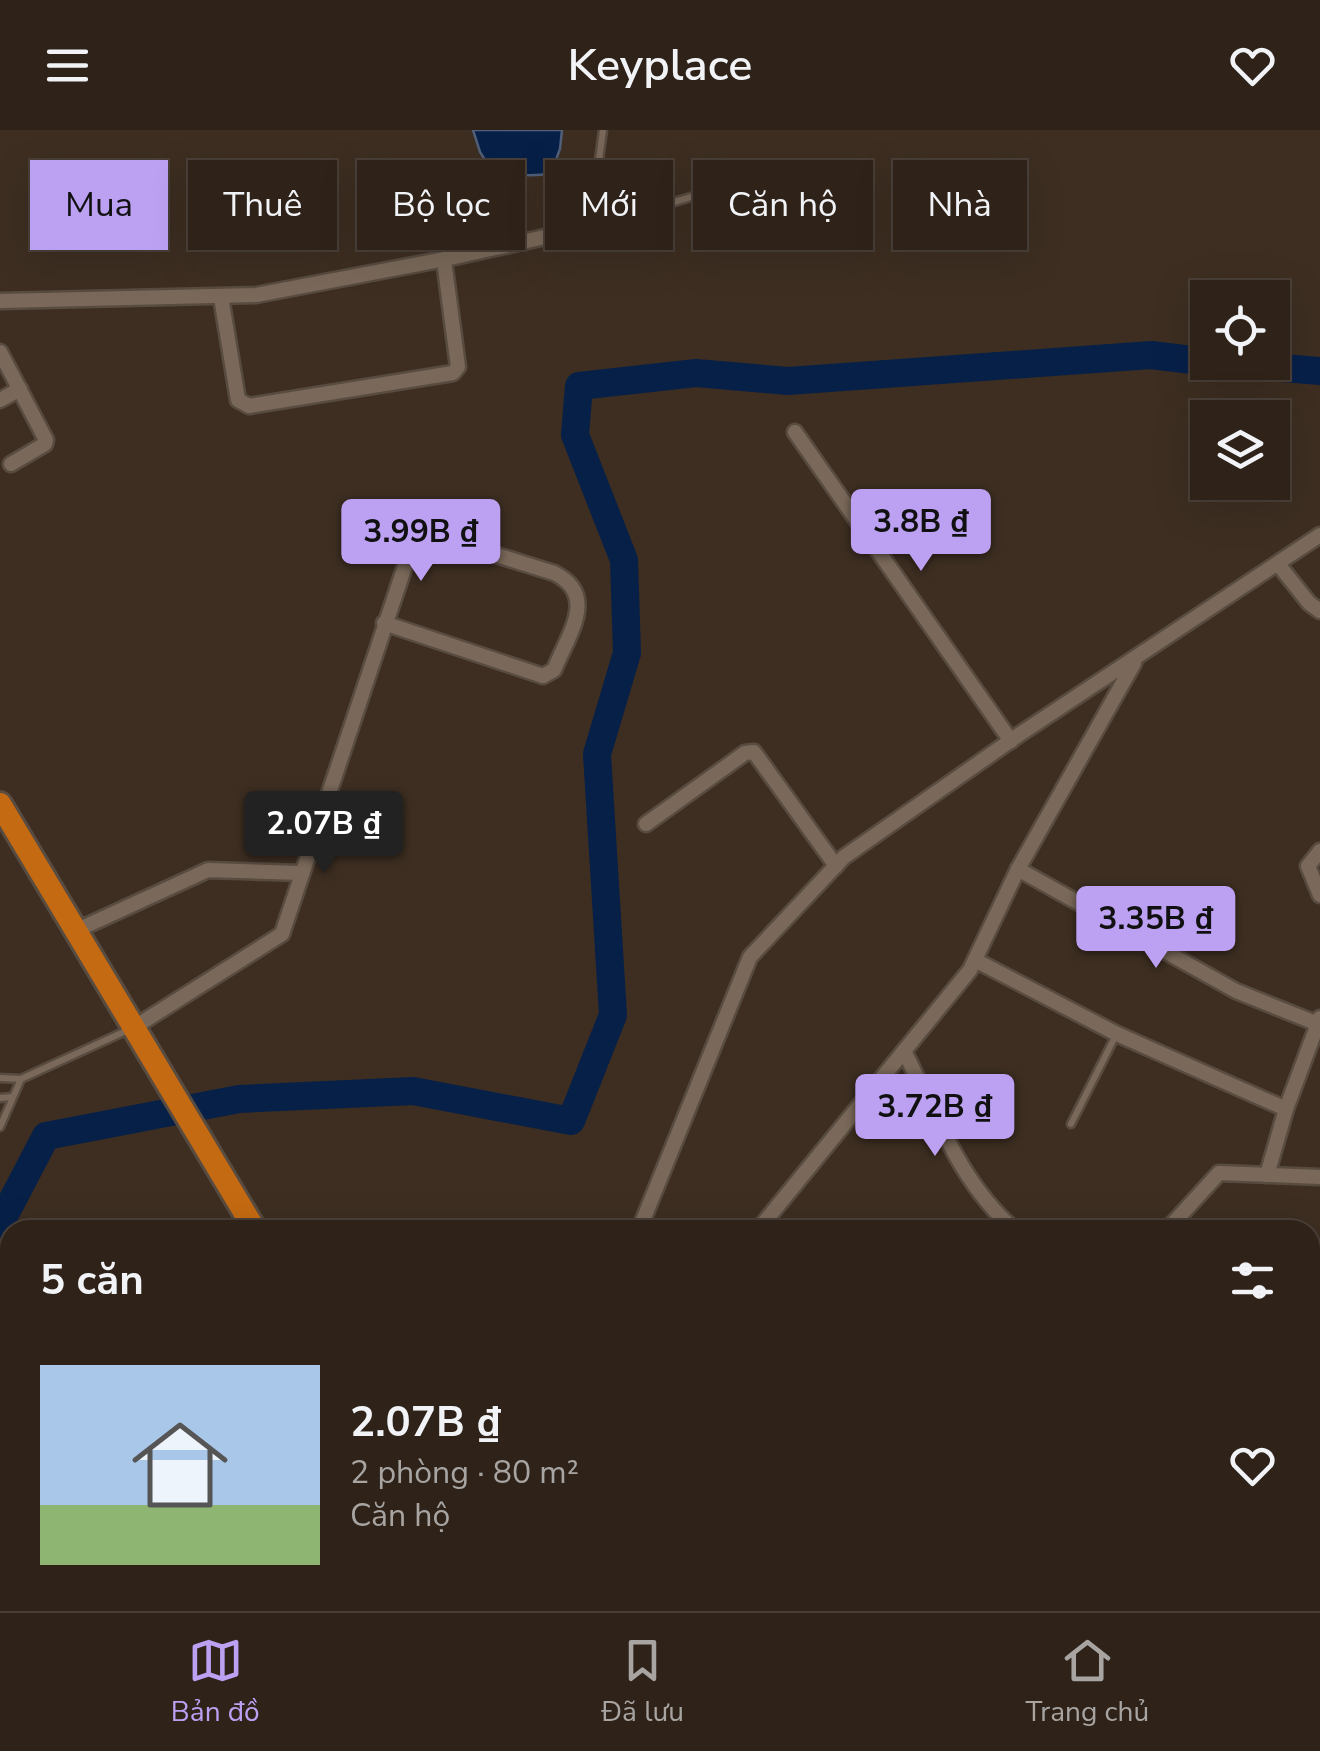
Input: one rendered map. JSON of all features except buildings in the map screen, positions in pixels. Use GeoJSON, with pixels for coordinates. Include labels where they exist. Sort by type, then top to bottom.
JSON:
{"type":"FeatureCollection","features":[{"type":"Feature","properties":{"kind":"highway"},"geometry":{"type":"LineString","coordinates":[[4,818],[249,1220]]}},
{"type":"Feature","properties":{"kind":"street"},"geometry":{"type":"LineString","coordinates":[[0,301],[256,295],[545,237]]}},
{"type":"Feature","properties":{"kind":"street"},"geometry":{"type":"LineString","coordinates":[[221,296],[238,400],[249,406],[453,373],[458,367],[444,260]]}},
{"type":"Feature","properties":{"kind":"street"},"geometry":{"type":"LineString","coordinates":[[0,352],[46,440],[46,444],[11,464]]}},
{"type":"Feature","properties":{"kind":"street"},"geometry":{"type":"LineString","coordinates":[[0,400],[20,389]]}},
{"type":"Feature","properties":{"kind":"street"},"geometry":{"type":"LineString","coordinates":[[795,432],[1011,741]]}},
{"type":"Feature","properties":{"kind":"street"},"geometry":{"type":"LineString","coordinates":[[133,1028],[282,934],[384,623],[417,530],[554,573],[570,581],[578,593],[579,608],[554,670],[543,676],[384,623]]}},
{"type":"Feature","properties":{"kind":"street"},"geometry":{"type":"LineString","coordinates":[[643,1220],[750,957],[836,866],[1011,741],[1320,535]]}},
{"type":"Feature","properties":{"kind":"street"},"geometry":{"type":"LineString","coordinates":[[1278,564],[1308,603],[1320,611]]}},
{"type":"Feature","properties":{"kind":"street"},"geometry":{"type":"LineString","coordinates":[[766,1220],[974,960],[1018,869],[1136,658]]}},
{"type":"Feature","properties":{"kind":"street"},"geometry":{"type":"LineString","coordinates":[[646,824],[745,753],[754,752],[836,866]]}},
{"type":"Feature","properties":{"kind":"street"},"geometry":{"type":"LineString","coordinates":[[1320,851],[1308,866],[1320,895]]}},
{"type":"Feature","properties":{"kind":"street"},"geometry":{"type":"LineString","coordinates":[[1018,869],[1236,991],[1319,1021],[1286,1109],[1267,1175]]}},
{"type":"Feature","properties":{"kind":"street"},"geometry":{"type":"LineString","coordinates":[[75,930],[208,870],[302,874]]}},
{"type":"Feature","properties":{"kind":"street"},"geometry":{"type":"LineString","coordinates":[[974,960],[1117,1034],[1286,1109]]}},
{"type":"Feature","properties":{"kind":"street"},"geometry":{"type":"LineString","coordinates":[[904,1051],[977,1189],[1004,1220]]}},
{"type":"Feature","properties":{"kind":"street"},"geometry":{"type":"LineString","coordinates":[[1176,1220],[1219,1173],[1320,1177]]}},
{"type":"Feature","properties":{"kind":"lane"},"geometry":{"type":"LineString","coordinates":[[599,160],[603,130]]}},
{"type":"Feature","properties":{"kind":"lane"},"geometry":{"type":"LineString","coordinates":[[0,1078],[21,1080],[133,1028]]}},
{"type":"Feature","properties":{"kind":"lane"},"geometry":{"type":"LineString","coordinates":[[1071,1124],[1117,1034]]}},
{"type":"Feature","properties":{"kind":"lane"},"geometry":{"type":"LineString","coordinates":[[0,1127],[21,1080]]}},
{"type":"Feature","properties":{"kind":"lane"},"geometry":{"type":"LineString","coordinates":[[0,1098],[12,1097]]}},
{"type":"Feature","properties":{"kind":"water"},"geometry":{"type":"Polygon","coordinates":[[[473,130],[562,130],[556,160],[545,160],[545,174],[525,175],[525,160],[485,160],[473,130]]]}},
{"type":"Feature","properties":{"kind":"waterway"},"geometry":{"type":"LineString","coordinates":[[2,1220],[46,1136],[239,1099],[413,1091],[571,1121],[613,1015],[597,754],[627,653],[624,560],[575,435],[579,386],[696,373],[788,381],[1151,355],[1190,360]]}},
{"type":"Feature","properties":{"kind":"waterway"},"geometry":{"type":"LineString","coordinates":[[1290,369],[1320,371]]}}]}
